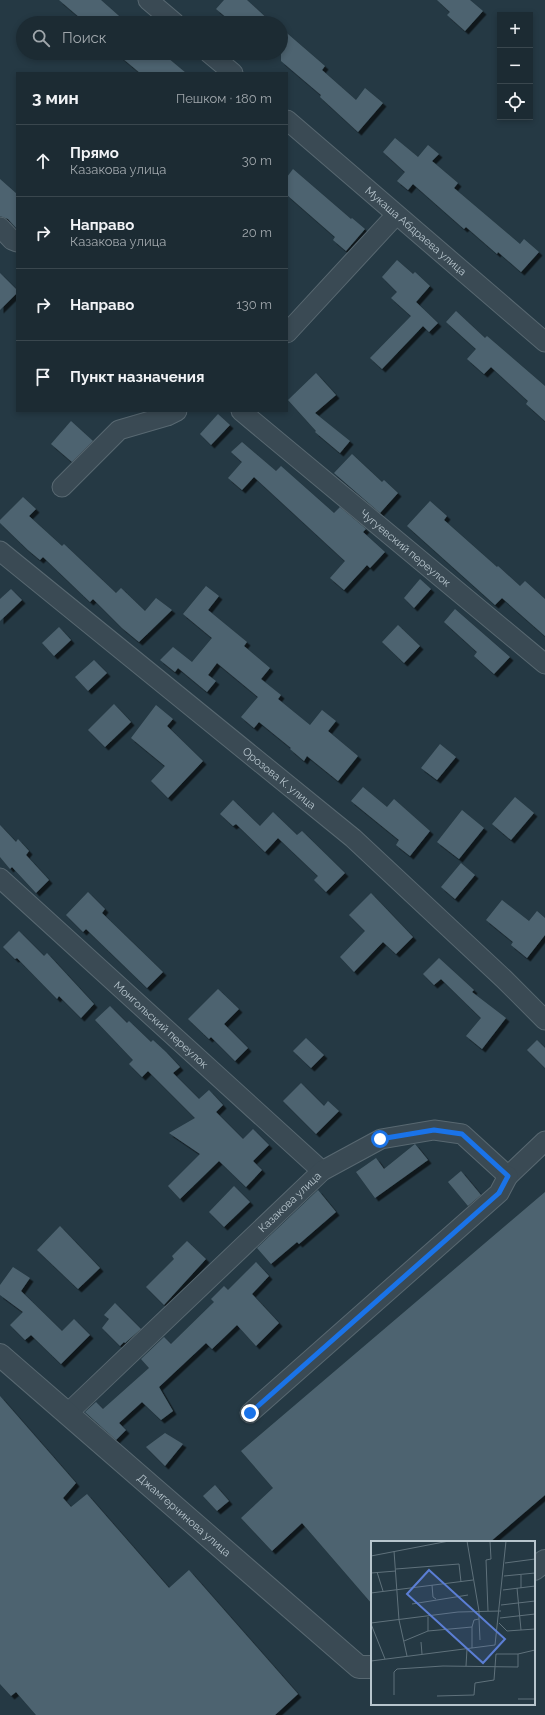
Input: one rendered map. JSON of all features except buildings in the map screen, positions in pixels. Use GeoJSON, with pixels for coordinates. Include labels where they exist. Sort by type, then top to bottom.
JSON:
{"type":"FeatureCollection","features":[{"type":"Feature","properties":{"kind":"street"},"geometry":{"type":"LineString","coordinates":[[148,0],[167,16]]}},
{"type":"Feature","properties":{"kind":"street"},"geometry":{"type":"LineString","coordinates":[[218,60],[232,72]]}},
{"type":"Feature","properties":{"kind":"street","name":"Мукаша Абдраева улица"},"geometry":{"type":"LineString","coordinates":[[288,121],[545,342]]}},
{"type":"Feature","properties":{"kind":"street"},"geometry":{"type":"LineString","coordinates":[[288,332],[396,215]]}},
{"type":"Feature","properties":{"kind":"street"},"geometry":{"type":"LineString","coordinates":[[0,227],[12,240],[16,242]]}},
{"type":"Feature","properties":{"kind":"street"},"geometry":{"type":"LineString","coordinates":[[62,487],[119,430],[167,416],[175,412]]}},
{"type":"Feature","properties":{"kind":"street","name":"Чугуевский переулок"},"geometry":{"type":"LineString","coordinates":[[242,412],[545,664]]}},
{"type":"Feature","properties":{"kind":"street"},"geometry":{"type":"LineString","coordinates":[[265,412],[266,432]]}},
{"type":"Feature","properties":{"kind":"street","name":"Орозова К. улица"},"geometry":{"type":"LineString","coordinates":[[0,551],[353,838],[498,973],[545,1020]]}},
{"type":"Feature","properties":{"kind":"street","name":"Монгольский переулок"},"geometry":{"type":"LineString","coordinates":[[0,878],[322,1171]]}},
{"type":"Feature","properties":{"kind":"street","name":"Казакова улица"},"geometry":{"type":"LineString","coordinates":[[68,1413],[322,1171],[380,1139],[434,1130],[462,1134],[508,1176]]}},
{"type":"Feature","properties":{"kind":"street"},"geometry":{"type":"LineString","coordinates":[[250,1413],[499,1193],[508,1176],[545,1141]]}},
{"type":"Feature","properties":{"kind":"street","name":"Джамгерчинова улица"},"geometry":{"type":"LineString","coordinates":[[0,1355],[360,1666],[371,1667]]}},
{"type":"Feature","properties":{"kind":"street"},"geometry":{"type":"LineString","coordinates":[[535,1568],[545,1561]]}},
{"type":"Feature","properties":{"kind":"route"},"geometry":{"type":"LineString","coordinates":[[250,1413],[499,1193],[508,1176],[462,1134],[434,1130],[380,1139]]}}]}
